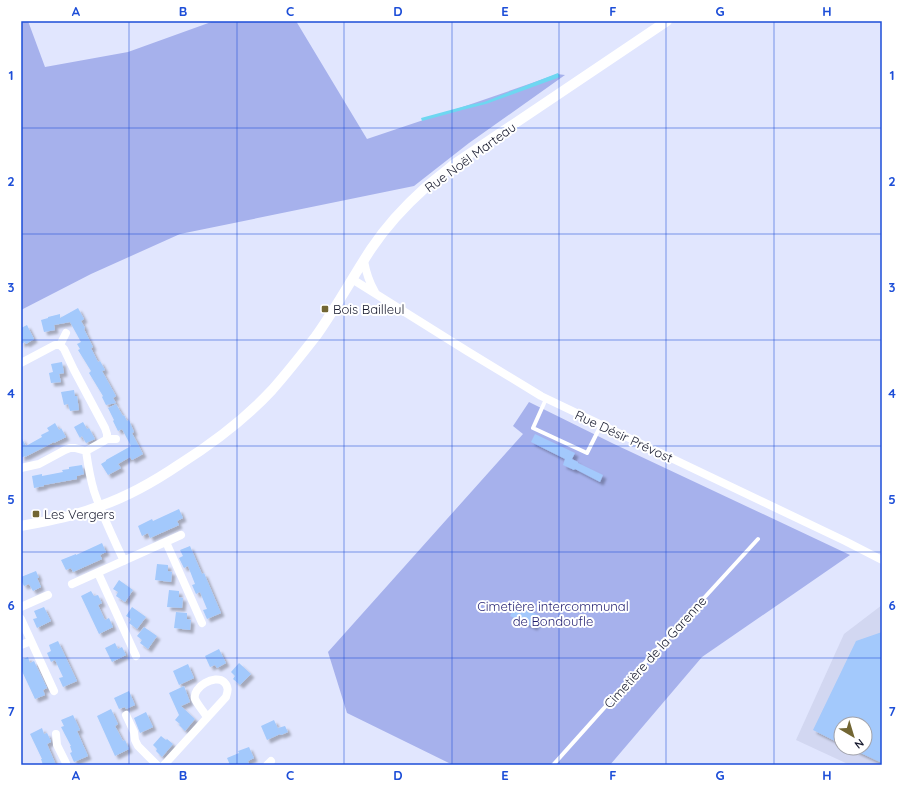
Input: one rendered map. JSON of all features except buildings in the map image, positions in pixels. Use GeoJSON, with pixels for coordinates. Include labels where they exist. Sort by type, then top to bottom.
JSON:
{"type":"FeatureCollection","features":[{"type":"Feature","properties":{"kind":"street","name":"Rue Noël Marteau"},"geometry":{"type":"LineString","coordinates":[[21,526],[83,512],[127,495],[172,470],[229,430],[271,390],[301,355],[316,335],[372,248],[406,207],[425,188],[453,165],[667,21]]}},
{"type":"Feature","properties":{"kind":"street"},"geometry":{"type":"LineString","coordinates":[[364,261],[370,283],[377,294]]}},
{"type":"Feature","properties":{"kind":"street","name":"Rue Désir Prévost"},"geometry":{"type":"LineString","coordinates":[[352,279],[546,399],[882,560]]}},
{"type":"Feature","properties":{"kind":"street"},"geometry":{"type":"LineString","coordinates":[[60,345],[66,333]]}},
{"type":"Feature","properties":{"kind":"street"},"geometry":{"type":"LineString","coordinates":[[21,363],[55,344],[60,345],[64,349],[107,434],[112,439],[104,441],[86,451],[70,448],[39,464],[21,468]]}},
{"type":"Feature","properties":{"kind":"street"},"geometry":{"type":"LineString","coordinates":[[86,451],[94,491],[124,561]]}},
{"type":"Feature","properties":{"kind":"street"},"geometry":{"type":"LineString","coordinates":[[72,584],[181,535]]}},
{"type":"Feature","properties":{"kind":"street"},"geometry":{"type":"LineString","coordinates":[[166,542],[202,623]]}},
{"type":"Feature","properties":{"kind":"street"},"geometry":{"type":"LineString","coordinates":[[98,573],[136,656]]}},
{"type":"Feature","properties":{"kind":"street"},"geometry":{"type":"LineString","coordinates":[[21,607],[48,595]]}},
{"type":"Feature","properties":{"kind":"street"},"geometry":{"type":"LineString","coordinates":[[21,619],[54,690]]}},
{"type":"Feature","properties":{"kind":"street"},"geometry":{"type":"LineString","coordinates":[[21,645],[31,641]]}},
{"type":"Feature","properties":{"kind":"street"},"geometry":{"type":"LineString","coordinates":[[164,765],[226,697],[228,691],[227,685],[219,679],[208,681],[201,686],[195,695],[195,699],[207,717]]}},
{"type":"Feature","properties":{"kind":"street"},"geometry":{"type":"LineString","coordinates":[[126,715],[134,732],[135,740],[138,746],[157,765]]}},
{"type":"Feature","properties":{"kind":"street"},"geometry":{"type":"LineString","coordinates":[[56,734],[57,745],[66,765]]}},
{"type":"Feature","properties":{"kind":"lane"},"geometry":{"type":"LineString","coordinates":[[546,399],[533,428],[587,453],[601,425]]}},
{"type":"Feature","properties":{"kind":"lane","name":"Cimetière de la Garenne"},"geometry":{"type":"LineString","coordinates":[[553,765],[758,540]]}},
{"type":"Feature","properties":{"kind":"shaded area"},"geometry":{"type":"Polygon","coordinates":[[[558,73],[560,77],[486,104],[422,121],[421,118],[484,102],[558,73]]]}},
{"type":"Feature","properties":{"kind":"shaded area"},"geometry":{"type":"Polygon","coordinates":[[[882,605],[882,765],[850,765],[796,740],[844,634],[882,605]]]}},
{"type":"Feature","properties":{"kind":"green space"},"geometry":{"type":"Polygon","coordinates":[[[21,21],[28,21],[45,67],[128,52],[214,21],[296,21],[367,139],[557,74],[565,75],[469,143],[414,186],[180,234],[91,274],[21,310],[21,21]]]}},
{"type":"Feature","properties":{"kind":"green space","name":"Cimetière intercommunal de Bondoufle"},"geometry":{"type":"Polygon","coordinates":[[[529,402],[614,444],[850,555],[702,657],[610,765],[453,765],[347,713],[328,652],[523,434],[513,426],[529,402]]]}},
{"type":"Feature","properties":{"kind":"place","name":"Bois Bailleul"},"geometry":{"type":"Point","coordinates":[325,309]}},
{"type":"Feature","properties":{"kind":"place","name":"Les Vergers"},"geometry":{"type":"Point","coordinates":[36,514]}}]}
